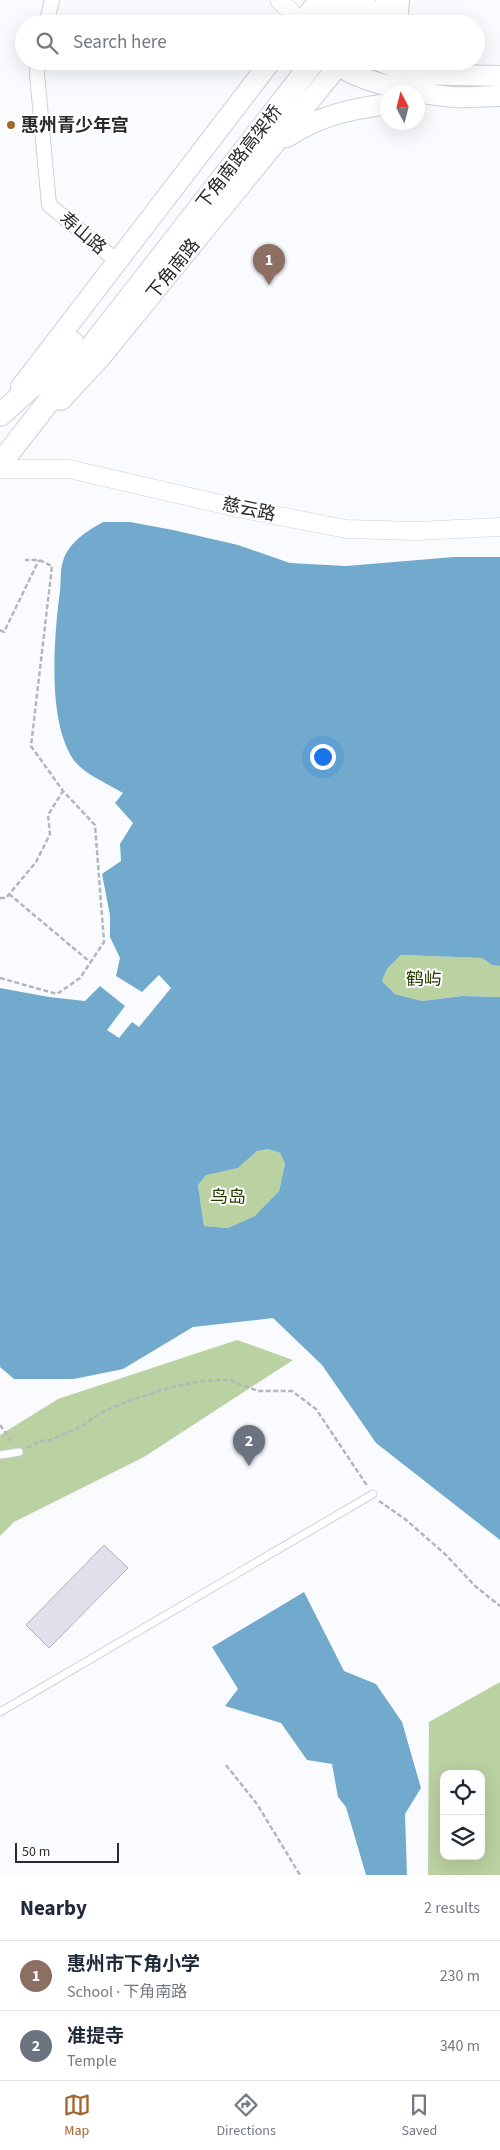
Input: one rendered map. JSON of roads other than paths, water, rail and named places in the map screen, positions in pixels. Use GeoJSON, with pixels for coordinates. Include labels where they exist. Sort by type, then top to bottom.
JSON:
{"type":"FeatureCollection","features":[{"type":"Feature","properties":{"kind":"main road"},"geometry":{"type":"LineString","coordinates":[[308,15],[320,0]]}},
{"type":"Feature","properties":{"kind":"main road"},"geometry":{"type":"LineString","coordinates":[[331,15],[343,0]]}},
{"type":"Feature","properties":{"kind":"main road"},"geometry":{"type":"LineString","coordinates":[[352,15],[364,0]]}},
{"type":"Feature","properties":{"kind":"main road"},"geometry":{"type":"LineString","coordinates":[[377,15],[389,0]]}},
{"type":"Feature","properties":{"kind":"main road"},"geometry":{"type":"LineString","coordinates":[[398,15],[399,0]]}},
{"type":"Feature","properties":{"kind":"main road"},"geometry":{"type":"LineString","coordinates":[[0,415],[264,70]]}},
{"type":"Feature","properties":{"kind":"main road","name":"下角南路高架桥"},"geometry":{"type":"LineString","coordinates":[[64,368],[288,70]]}},
{"type":"Feature","properties":{"kind":"main road","name":"下角南路高架桥"},"geometry":{"type":"LineString","coordinates":[[64,368],[307,70]]}},
{"type":"Feature","properties":{"kind":"main road","name":"下角南路"},"geometry":{"type":"LineString","coordinates":[[0,464],[100,358],[333,70]]}},
{"type":"Feature","properties":{"kind":"main road"},"geometry":{"type":"LineString","coordinates":[[349,70],[361,78],[401,88],[456,97]]}},
{"type":"Feature","properties":{"kind":"main road"},"geometry":{"type":"LineString","coordinates":[[402,70],[412,74],[439,76],[500,76]]}},
{"type":"Feature","properties":{"kind":"main road"},"geometry":{"type":"LineString","coordinates":[[425,70],[439,76]]}},
{"type":"Feature","properties":{"kind":"main road"},"geometry":{"type":"LineString","coordinates":[[425,99],[500,96]]}},
{"type":"Feature","properties":{"kind":"main road"},"geometry":{"type":"LineString","coordinates":[[273,146],[308,124],[328,115],[380,105]]}},
{"type":"Feature","properties":{"kind":"main road"},"geometry":{"type":"LineString","coordinates":[[0,415],[64,368]]}},
{"type":"Feature","properties":{"kind":"main road","name":"下角南路"},"geometry":{"type":"LineString","coordinates":[[0,464],[64,368]]}},
{"type":"Feature","properties":{"kind":"street"},"geometry":{"type":"LineString","coordinates":[[48,15],[52,0]]}},
{"type":"Feature","properties":{"kind":"street"},"geometry":{"type":"LineString","coordinates":[[279,0],[294,15]]}},
{"type":"Feature","properties":{"kind":"street","name":"寿山路"},"geometry":{"type":"LineString","coordinates":[[37,70],[49,205],[118,262]]}},
{"type":"Feature","properties":{"kind":"street","name":"慈云路"},"geometry":{"type":"LineString","coordinates":[[0,469],[69,468],[238,508],[346,529],[417,531],[500,527]]}},
{"type":"Feature","properties":{"kind":"lane"},"geometry":{"type":"LineString","coordinates":[[0,1455],[19,1452]]}},
{"type":"Feature","properties":{"kind":"lane"},"geometry":{"type":"LineString","coordinates":[[0,1712],[373,1494]]}},
{"type":"Feature","properties":{"kind":"water"},"geometry":{"type":"Polygon","coordinates":[[[103,522],[130,522],[173,530],[238,545],[290,563],[346,566],[454,557],[500,557],[500,966],[492,965],[482,958],[401,955],[387,969],[382,981],[395,994],[422,1001],[462,996],[500,997],[500,1540],[376,1443],[322,1365],[273,1318],[193,1327],[123,1369],[74,1379],[14,1379],[0,1367],[0,988],[85,1001],[100,986],[125,1006],[107,1030],[119,1038],[132,1022],[139,1027],[171,988],[159,975],[142,992],[116,976],[120,958],[110,937],[110,915],[102,874],[121,861],[120,844],[133,823],[115,803],[123,793],[89,774],[73,759],[59,723],[56,701],[55,654],[62,565],[66,554],[74,543],[85,533],[103,522]],[[268,1149],[257,1151],[238,1168],[206,1175],[198,1185],[204,1226],[228,1228],[255,1216],[279,1191],[285,1164],[280,1153],[268,1149]]]}},
{"type":"Feature","properties":{"kind":"water"},"geometry":{"type":"Polygon","coordinates":[[[304,1592],[344,1671],[376,1684],[402,1722],[421,1788],[405,1814],[407,1875],[366,1875],[346,1807],[338,1797],[332,1764],[307,1760],[281,1723],[225,1706],[238,1689],[212,1647],[304,1592]]]}},
{"type":"Feature","properties":{"kind":"place","name":"惠州青少年宫"},"geometry":{"type":"Point","coordinates":[11,125]}},
{"type":"Feature","properties":{"kind":"place","name":"惠州市下角小学"},"geometry":{"type":"Point","coordinates":[269,285]}},
{"type":"Feature","properties":{"kind":"place","name":"准提寺"},"geometry":{"type":"Point","coordinates":[249,1466]}},
{"type":"Feature","properties":{"kind":"park label","name":"鹤屿"},"geometry":{"type":"Point","coordinates":[424,979]}},
{"type":"Feature","properties":{"kind":"park label","name":"鸟岛"},"geometry":{"type":"Point","coordinates":[228,1197]}}]}
